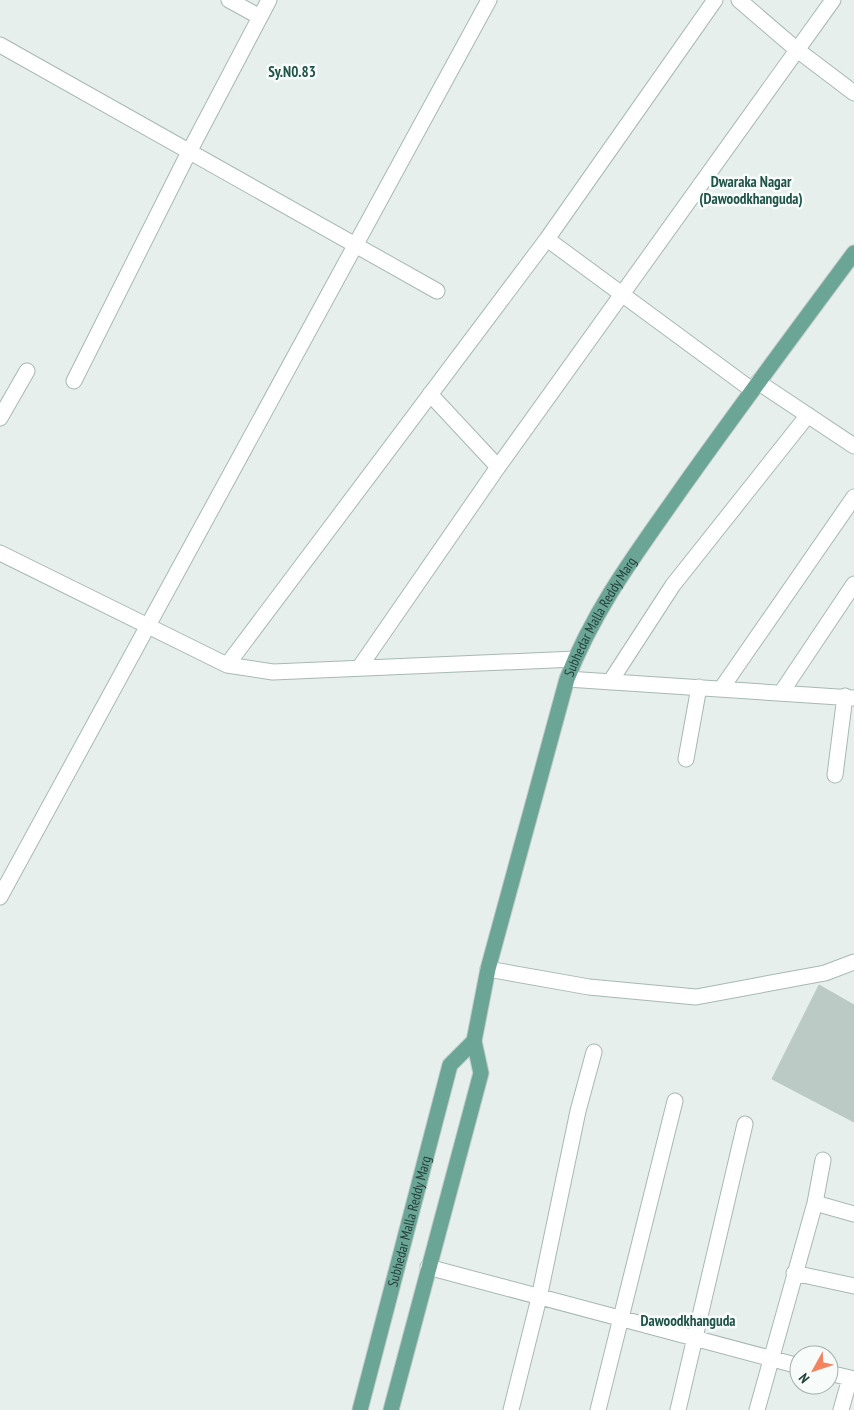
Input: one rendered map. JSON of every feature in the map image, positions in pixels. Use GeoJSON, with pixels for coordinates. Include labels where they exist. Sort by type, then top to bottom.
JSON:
{"type":"FeatureCollection","features":[{"type":"Feature","properties":{"kind":"main road","name":"Subhedar Malla Reddy Marg"},"geometry":{"type":"LineString","coordinates":[[391,1410],[481,1074],[474,1042],[488,969],[574,659],[612,587],[755,386],[854,253]]}},
{"type":"Feature","properties":{"kind":"main road","name":"Subhedar Malla Reddy Marg"},"geometry":{"type":"LineString","coordinates":[[360,1410],[450,1065],[474,1042]]}},
{"type":"Feature","properties":{"kind":"street"},"geometry":{"type":"LineString","coordinates":[[229,0],[260,17]]}},
{"type":"Feature","properties":{"kind":"street"},"geometry":{"type":"LineString","coordinates":[[74,380],[189,152],[269,0]]}},
{"type":"Feature","properties":{"kind":"street"},"geometry":{"type":"LineString","coordinates":[[0,897],[489,0]]}},
{"type":"Feature","properties":{"kind":"street"},"geometry":{"type":"LineString","coordinates":[[227,665],[546,239],[715,0]]}},
{"type":"Feature","properties":{"kind":"street"},"geometry":{"type":"LineString","coordinates":[[739,0],[796,49],[854,93]]}},
{"type":"Feature","properties":{"kind":"street"},"geometry":{"type":"LineString","coordinates":[[359,668],[498,467],[796,49],[833,0]]}},
{"type":"Feature","properties":{"kind":"street"},"geometry":{"type":"LineString","coordinates":[[0,44],[437,291]]}},
{"type":"Feature","properties":{"kind":"street"},"geometry":{"type":"LineString","coordinates":[[546,239],[621,295],[755,386],[808,415],[854,446]]}},
{"type":"Feature","properties":{"kind":"street"},"geometry":{"type":"LineString","coordinates":[[0,418],[27,370]]}},
{"type":"Feature","properties":{"kind":"street"},"geometry":{"type":"LineString","coordinates":[[430,394],[498,467]]}},
{"type":"Feature","properties":{"kind":"street"},"geometry":{"type":"LineString","coordinates":[[610,682],[673,585],[808,415]]}},
{"type":"Feature","properties":{"kind":"street"},"geometry":{"type":"LineString","coordinates":[[721,689],[854,497]]}},
{"type":"Feature","properties":{"kind":"street"},"geometry":{"type":"LineString","coordinates":[[0,553],[227,665],[273,672],[574,659]]}},
{"type":"Feature","properties":{"kind":"street"},"geometry":{"type":"LineString","coordinates":[[781,693],[854,584]]}},
{"type":"Feature","properties":{"kind":"street"},"geometry":{"type":"LineString","coordinates":[[567,679],[850,697],[835,775]]}},
{"type":"Feature","properties":{"kind":"street"},"geometry":{"type":"LineString","coordinates":[[686,759],[699,687]]}},
{"type":"Feature","properties":{"kind":"street"},"geometry":{"type":"LineString","coordinates":[[488,969],[590,988],[696,997],[825,973],[854,962]]}},
{"type":"Feature","properties":{"kind":"street"},"geometry":{"type":"LineString","coordinates":[[511,1410],[539,1298],[578,1111],[594,1052]]}},
{"type":"Feature","properties":{"kind":"street"},"geometry":{"type":"LineString","coordinates":[[598,1410],[675,1101]]}},
{"type":"Feature","properties":{"kind":"street"},"geometry":{"type":"LineString","coordinates":[[678,1410],[745,1124]]}},
{"type":"Feature","properties":{"kind":"street"},"geometry":{"type":"LineString","coordinates":[[757,1410],[815,1203],[823,1160]]}},
{"type":"Feature","properties":{"kind":"street"},"geometry":{"type":"LineString","coordinates":[[815,1203],[854,1214]]}},
{"type":"Feature","properties":{"kind":"street"},"geometry":{"type":"LineString","coordinates":[[428,1268],[789,1364]]}},
{"type":"Feature","properties":{"kind":"street"},"geometry":{"type":"LineString","coordinates":[[794,1273],[854,1286]]}},
{"type":"Feature","properties":{"kind":"street"},"geometry":{"type":"LineString","coordinates":[[839,1376],[852,1379],[841,1410]]}},
{"type":"Feature","properties":{"kind":"building"},"geometry":{"type":"Polygon","coordinates":[[[819,985],[854,1005],[854,1122],[772,1079],[819,985]]]}},
{"type":"Feature","properties":{"kind":"district","name":"Sy.N0.83"},"geometry":{"type":"Point","coordinates":[292,72]}},
{"type":"Feature","properties":{"kind":"district","name":"Dwaraka Nagar (Dawoodkhanguda)"},"geometry":{"type":"Point","coordinates":[751,190]}},
{"type":"Feature","properties":{"kind":"district","name":"Dawoodkhanguda"},"geometry":{"type":"Point","coordinates":[688,1321]}}]}
